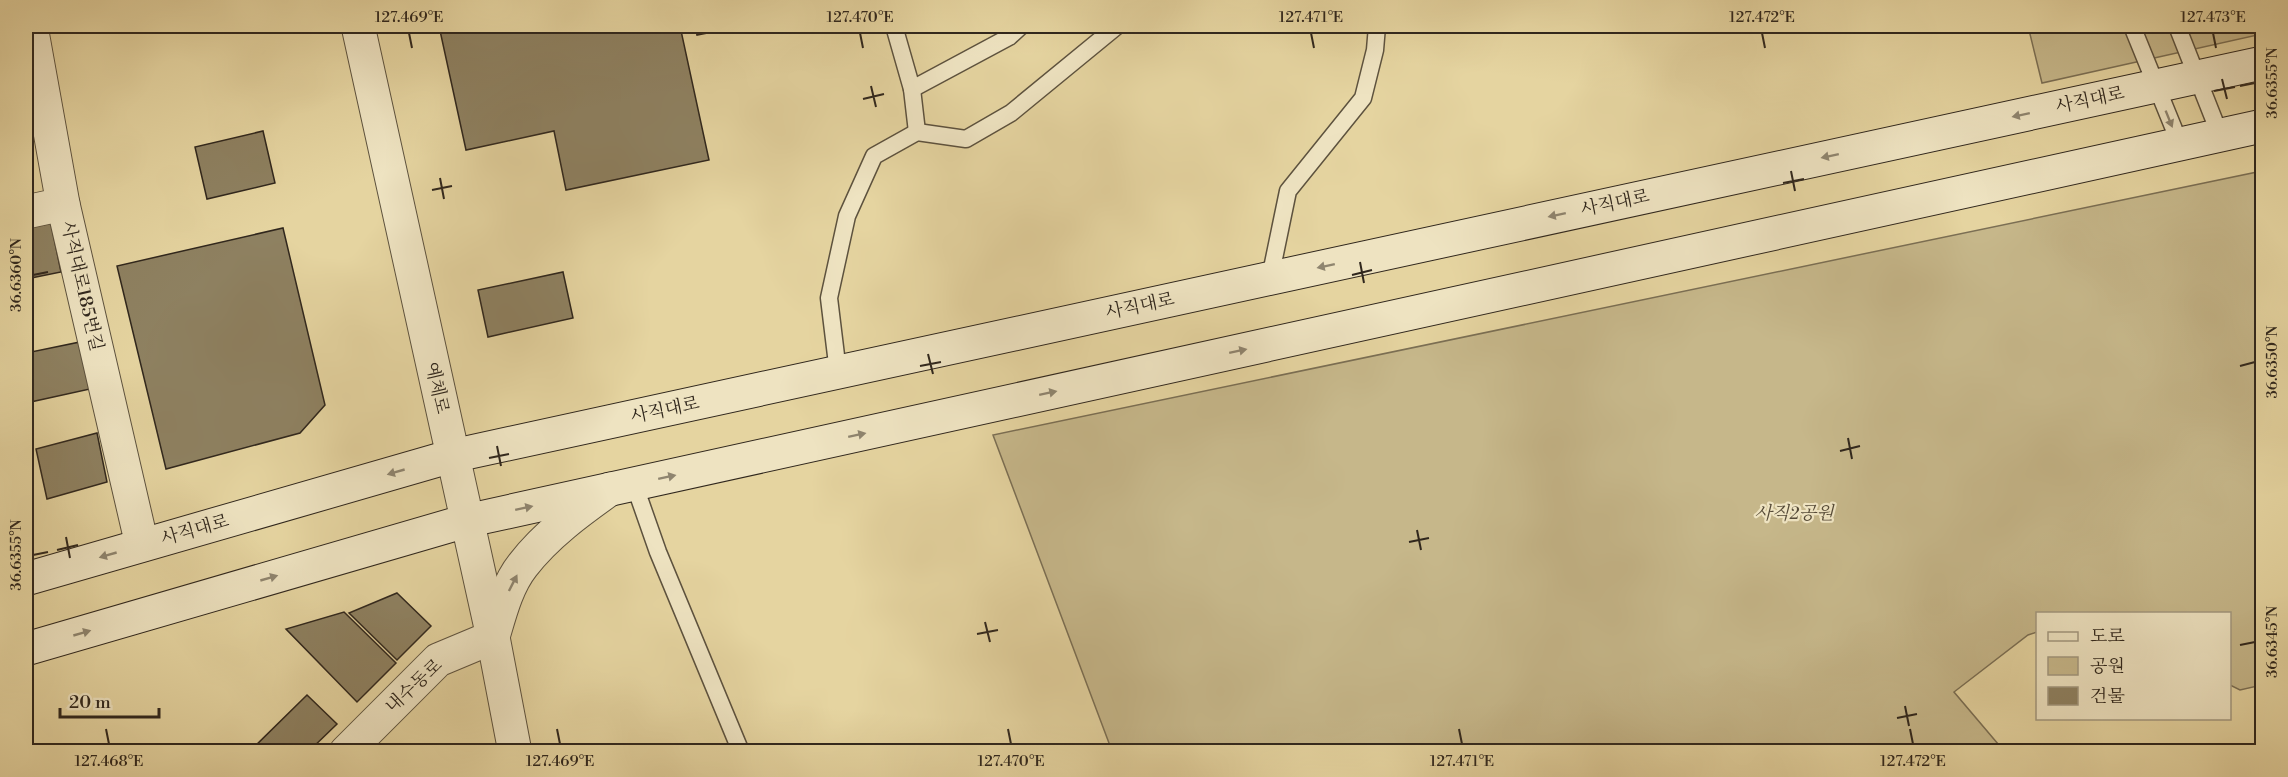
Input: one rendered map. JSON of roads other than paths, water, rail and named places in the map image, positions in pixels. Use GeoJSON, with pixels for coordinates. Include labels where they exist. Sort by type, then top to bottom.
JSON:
{"type":"FeatureCollection","features":[{"type":"Feature","properties":{"kind":"main road","name":"사직대로185번길"},"geometry":{"type":"LineString","coordinates":[[31,26],[63,204],[142,545]]}},
{"type":"Feature","properties":{"kind":"main road","name":"예체로"},"geometry":{"type":"LineString","coordinates":[[358,26],[493,638],[515,752]]}},
{"type":"Feature","properties":{"kind":"main road","name":"사직대로"},"geometry":{"type":"LineString","coordinates":[[26,579],[452,456],[2262,63]]}},
{"type":"Feature","properties":{"kind":"main road"},"geometry":{"type":"LineString","coordinates":[[26,649],[466,521],[2262,126]]}},
{"type":"Feature","properties":{"kind":"main road"},"geometry":{"type":"LineString","coordinates":[[26,212],[63,204]]}},
{"type":"Feature","properties":{"kind":"main road"},"geometry":{"type":"LineString","coordinates":[[493,638],[505,598],[522,566],[550,536],[623,486]]}},
{"type":"Feature","properties":{"kind":"main road","name":"내수동로"},"geometry":{"type":"LineString","coordinates":[[346,752],[438,660],[493,638]]}},
{"type":"Feature","properties":{"kind":"lane"},"geometry":{"type":"LineString","coordinates":[[894,26],[912,88],[917,132]]}},
{"type":"Feature","properties":{"kind":"lane"},"geometry":{"type":"LineString","coordinates":[[912,88],[1009,37],[1021,26]]}},
{"type":"Feature","properties":{"kind":"lane"},"geometry":{"type":"LineString","coordinates":[[838,372],[829,298],[847,216],[874,156],[917,132],[966,139],[1011,113],[1118,26]]}},
{"type":"Feature","properties":{"kind":"lane"},"geometry":{"type":"LineString","coordinates":[[1270,278],[1288,191],[1363,98],[1375,50],[1377,26]]}},
{"type":"Feature","properties":{"kind":"lane"},"geometry":{"type":"LineString","coordinates":[[2132,26],[2180,144]]}},
{"type":"Feature","properties":{"kind":"lane"},"geometry":{"type":"LineString","coordinates":[[2177,26],[2220,135]]}},
{"type":"Feature","properties":{"kind":"lane"},"geometry":{"type":"LineString","coordinates":[[623,486],[638,495],[658,552],[741,752]]}},
{"type":"Feature","properties":{"kind":"park label","name":"사직2공원"},"geometry":{"type":"Point","coordinates":[1794,513]}}]}
